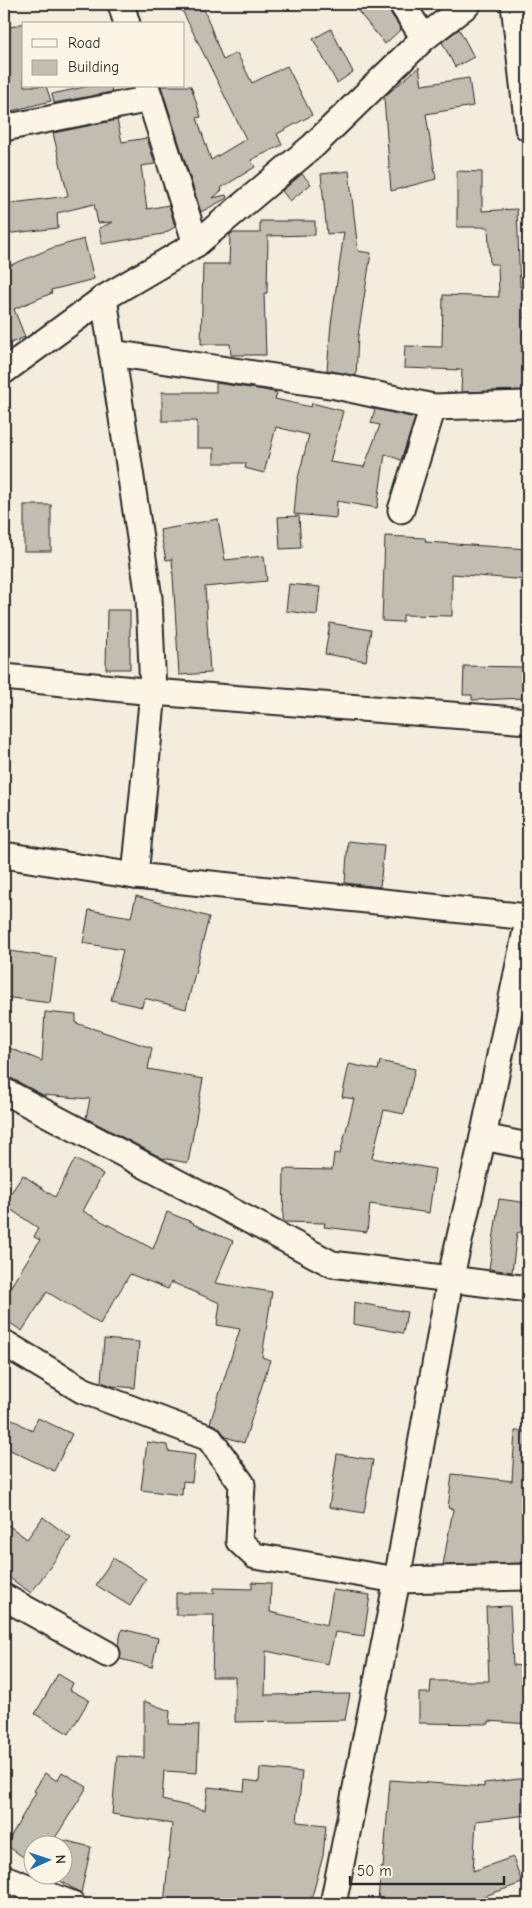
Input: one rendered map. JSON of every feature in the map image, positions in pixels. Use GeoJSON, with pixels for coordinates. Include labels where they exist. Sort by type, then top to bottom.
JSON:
{"type":"FeatureCollection","features":[{"type":"Feature","properties":{"kind":"street"},"geometry":{"type":"LineString","coordinates":[[121,4],[126,22]]}},
{"type":"Feature","properties":{"kind":"street"},"geometry":{"type":"LineString","coordinates":[[402,4],[424,38]]}},
{"type":"Feature","properties":{"kind":"street"},"geometry":{"type":"LineString","coordinates":[[4,371],[104,298],[196,244],[314,145],[424,38],[468,4]]}},
{"type":"Feature","properties":{"kind":"street"},"geometry":{"type":"LineString","coordinates":[[514,4],[528,128]]}},
{"type":"Feature","properties":{"kind":"street"},"geometry":{"type":"LineString","coordinates":[[4,128],[148,92],[196,244]]}},
{"type":"Feature","properties":{"kind":"street"},"geometry":{"type":"LineString","coordinates":[[104,298],[149,598],[153,692],[135,876]]}},
{"type":"Feature","properties":{"kind":"street"},"geometry":{"type":"LineString","coordinates":[[112,353],[336,386],[433,407],[528,404]]}},
{"type":"Feature","properties":{"kind":"street"},"geometry":{"type":"LineString","coordinates":[[401,510],[433,407]]}},
{"type":"Feature","properties":{"kind":"street"},"geometry":{"type":"LineString","coordinates":[[4,677],[153,692],[528,721]]}},
{"type":"Feature","properties":{"kind":"street"},"geometry":{"type":"LineString","coordinates":[[4,855],[135,876],[528,917]]}},
{"type":"Feature","properties":{"kind":"street"},"geometry":{"type":"LineString","coordinates":[[333,1904],[397,1580],[450,1280],[483,1137],[528,921]]}},
{"type":"Feature","properties":{"kind":"street"},"geometry":{"type":"LineString","coordinates":[[4,1091],[332,1264],[528,1290]]}},
{"type":"Feature","properties":{"kind":"street"},"geometry":{"type":"LineString","coordinates":[[483,1137],[528,1146]]}},
{"type":"Feature","properties":{"kind":"street"},"geometry":{"type":"LineString","coordinates":[[4,1343],[82,1390],[209,1438],[242,1484],[239,1541],[255,1556],[397,1580],[528,1577]]}},
{"type":"Feature","properties":{"kind":"street"},"geometry":{"type":"LineString","coordinates":[[4,1598],[107,1654]]}},
{"type":"Feature","properties":{"kind":"street"},"geometry":{"type":"LineString","coordinates":[[4,1878],[72,1904]]}},
{"type":"Feature","properties":{"kind":"building"},"geometry":{"type":"Polygon","coordinates":[[[179,4],[202,4],[223,60],[237,53],[252,83],[287,66],[312,115],[277,134],[282,145],[251,160],[255,167],[221,188],[222,190],[213,198],[226,195],[227,198],[201,212],[162,88],[185,88],[185,86],[191,86],[201,117],[197,118],[211,160],[246,139],[179,4]]]}},
{"type":"Feature","properties":{"kind":"building"},"geometry":{"type":"Polygon","coordinates":[[[352,4],[388,4],[390,12],[401,29],[385,44],[352,4]]]}},
{"type":"Feature","properties":{"kind":"building"},"geometry":{"type":"Polygon","coordinates":[[[22,24],[22,88],[47,88],[51,101],[4,113],[4,29],[22,24]]]}},
{"type":"Feature","properties":{"kind":"building"},"geometry":{"type":"Polygon","coordinates":[[[331,29],[353,72],[337,83],[313,39],[331,29]]]}},
{"type":"Feature","properties":{"kind":"building"},"geometry":{"type":"Polygon","coordinates":[[[459,29],[474,57],[455,67],[442,42],[459,29]]]}},
{"type":"Feature","properties":{"kind":"building"},"geometry":{"type":"Polygon","coordinates":[[[419,67],[422,85],[469,78],[473,106],[426,114],[436,179],[391,191],[384,97],[419,67]]]}},
{"type":"Feature","properties":{"kind":"building"},"geometry":{"type":"Polygon","coordinates":[[[80,88],[111,88],[112,92],[54,103],[52,94],[80,88]]]}},
{"type":"Feature","properties":{"kind":"building"},"geometry":{"type":"Polygon","coordinates":[[[117,120],[122,142],[147,138],[155,164],[141,166],[147,209],[169,205],[175,227],[163,234],[102,244],[99,228],[113,222],[98,223],[94,204],[57,213],[58,228],[4,234],[4,204],[68,196],[53,133],[117,120]]]}},
{"type":"Feature","properties":{"kind":"building"},"geometry":{"type":"Polygon","coordinates":[[[349,171],[358,251],[371,253],[358,336],[356,376],[327,370],[331,324],[344,232],[327,234],[321,174],[349,171]]]}},
{"type":"Feature","properties":{"kind":"building"},"geometry":{"type":"Polygon","coordinates":[[[457,171],[482,172],[482,211],[517,209],[520,287],[523,287],[523,318],[526,318],[527,343],[523,344],[523,384],[528,384],[528,390],[461,392],[462,370],[404,368],[405,346],[442,347],[443,295],[499,297],[498,264],[490,264],[488,227],[457,227],[457,171]]]}},
{"type":"Feature","properties":{"kind":"building"},"geometry":{"type":"Polygon","coordinates":[[[302,174],[311,184],[290,201],[282,191],[302,174]]]}},
{"type":"Feature","properties":{"kind":"building"},"geometry":{"type":"Polygon","coordinates":[[[260,221],[315,221],[315,235],[268,236],[267,293],[264,293],[266,355],[231,355],[230,344],[201,344],[203,264],[229,264],[230,235],[232,233],[260,233],[260,221]]]}},
{"type":"Feature","properties":{"kind":"building"},"geometry":{"type":"Polygon","coordinates":[[[84,239],[94,279],[51,290],[52,293],[14,309],[25,337],[4,346],[4,268],[52,248],[84,239]]]}},
{"type":"Feature","properties":{"kind":"building"},"geometry":{"type":"Polygon","coordinates":[[[216,383],[264,390],[277,393],[275,399],[311,407],[312,403],[343,411],[330,462],[364,467],[380,425],[371,423],[375,409],[415,418],[401,460],[385,454],[377,508],[337,501],[336,518],[294,514],[297,482],[309,435],[276,427],[264,473],[245,468],[246,463],[214,463],[214,448],[197,448],[197,421],[162,421],[162,392],[216,392],[216,383]]]}},
{"type":"Feature","properties":{"kind":"building"},"geometry":{"type":"Polygon","coordinates":[[[24,505],[51,505],[51,551],[24,551],[24,505]]]}},
{"type":"Feature","properties":{"kind":"building"},"geometry":{"type":"Polygon","coordinates":[[[299,516],[301,548],[280,549],[278,517],[299,516]]]}},
{"type":"Feature","properties":{"kind":"building"},"geometry":{"type":"Polygon","coordinates":[[[218,519],[225,560],[264,556],[267,581],[205,587],[210,673],[179,675],[172,559],[166,560],[160,530],[218,519]]]}},
{"type":"Feature","properties":{"kind":"building"},"geometry":{"type":"Polygon","coordinates":[[[385,536],[425,538],[426,542],[528,549],[528,580],[452,574],[452,616],[403,615],[403,622],[382,621],[385,536]]]}},
{"type":"Feature","properties":{"kind":"building"},"geometry":{"type":"Polygon","coordinates":[[[289,584],[320,587],[317,615],[286,611],[289,584]]]}},
{"type":"Feature","properties":{"kind":"building"},"geometry":{"type":"Polygon","coordinates":[[[107,610],[130,610],[130,669],[106,669],[107,610]]]}},
{"type":"Feature","properties":{"kind":"building"},"geometry":{"type":"Polygon","coordinates":[[[330,623],[371,630],[366,661],[325,654],[330,623]]]}},
{"type":"Feature","properties":{"kind":"building"},"geometry":{"type":"Polygon","coordinates":[[[464,666],[528,667],[528,698],[472,700],[472,695],[463,695],[464,666]]]}},
{"type":"Feature","properties":{"kind":"building"},"geometry":{"type":"Polygon","coordinates":[[[348,841],[384,845],[380,887],[345,883],[348,841]]]}},
{"type":"Feature","properties":{"kind":"building"},"geometry":{"type":"Polygon","coordinates":[[[136,896],[209,917],[186,1009],[144,998],[142,1007],[111,1000],[123,950],[83,943],[89,910],[131,917],[136,896]]]}},
{"type":"Feature","properties":{"kind":"building"},"geometry":{"type":"Polygon","coordinates":[[[4,950],[56,958],[50,1003],[4,997],[4,950]]]}},
{"type":"Feature","properties":{"kind":"building"},"geometry":{"type":"Polygon","coordinates":[[[45,1012],[76,1015],[76,1023],[152,1048],[148,1069],[203,1079],[188,1163],[162,1158],[86,1118],[90,1099],[43,1095],[11,1078],[4,1077],[4,1057],[7,1047],[42,1061],[45,1012]]]}},
{"type":"Feature","properties":{"kind":"building"},"geometry":{"type":"Polygon","coordinates":[[[380,1061],[415,1069],[404,1114],[384,1110],[372,1158],[435,1169],[429,1213],[370,1204],[367,1232],[324,1227],[325,1223],[283,1222],[284,1169],[332,1170],[334,1153],[340,1154],[354,1099],[342,1097],[349,1064],[378,1070],[380,1061]]]}},
{"type":"Feature","properties":{"kind":"building"},"geometry":{"type":"Polygon","coordinates":[[[75,1159],[103,1174],[83,1211],[153,1249],[167,1212],[194,1223],[233,1241],[215,1283],[272,1292],[262,1357],[270,1360],[244,1443],[226,1437],[220,1429],[210,1423],[240,1329],[217,1325],[220,1303],[171,1282],[168,1289],[130,1274],[100,1324],[47,1292],[22,1331],[4,1319],[4,1297],[40,1240],[34,1237],[38,1228],[4,1205],[4,1203],[23,1175],[55,1197],[75,1159]]]}},
{"type":"Feature","properties":{"kind":"building"},"geometry":{"type":"Polygon","coordinates":[[[499,1199],[528,1203],[528,1230],[517,1233],[512,1272],[489,1269],[499,1199]]]}},
{"type":"Feature","properties":{"kind":"building"},"geometry":{"type":"Polygon","coordinates":[[[354,1302],[407,1312],[403,1333],[353,1324],[354,1302]]]}},
{"type":"Feature","properties":{"kind":"building"},"geometry":{"type":"Polygon","coordinates":[[[104,1339],[139,1342],[135,1388],[113,1386],[101,1382],[104,1339]]]}},
{"type":"Feature","properties":{"kind":"building"},"geometry":{"type":"Polygon","coordinates":[[[4,1414],[32,1431],[38,1418],[72,1434],[54,1471],[4,1447],[4,1414]]]}},
{"type":"Feature","properties":{"kind":"building"},"geometry":{"type":"Polygon","coordinates":[[[515,1431],[528,1431],[528,1563],[443,1565],[453,1509],[448,1508],[452,1474],[512,1481],[515,1431]]]}},
{"type":"Feature","properties":{"kind":"building"},"geometry":{"type":"Polygon","coordinates":[[[147,1442],[167,1445],[168,1451],[195,1455],[192,1482],[183,1481],[182,1495],[141,1490],[147,1442]]]}},
{"type":"Feature","properties":{"kind":"building"},"geometry":{"type":"Polygon","coordinates":[[[337,1454],[373,1460],[364,1513],[329,1507],[337,1454]]]}},
{"type":"Feature","properties":{"kind":"building"},"geometry":{"type":"Polygon","coordinates":[[[43,1517],[71,1538],[31,1593],[4,1574],[4,1522],[27,1539],[43,1517]]]}},
{"type":"Feature","properties":{"kind":"building"},"geometry":{"type":"Polygon","coordinates":[[[113,1558],[146,1579],[130,1606],[96,1585],[113,1558]]]}},
{"type":"Feature","properties":{"kind":"building"},"geometry":{"type":"Polygon","coordinates":[[[252,1582],[271,1583],[270,1612],[327,1625],[333,1590],[370,1595],[364,1636],[335,1632],[328,1664],[266,1651],[265,1695],[350,1694],[345,1720],[235,1722],[235,1677],[212,1677],[214,1615],[176,1615],[176,1593],[214,1593],[214,1588],[252,1589],[252,1582]]]}},
{"type":"Feature","properties":{"kind":"building"},"geometry":{"type":"Polygon","coordinates":[[[510,1606],[513,1665],[528,1667],[527,1724],[489,1721],[489,1724],[419,1723],[419,1693],[430,1693],[431,1681],[489,1681],[486,1607],[510,1606]]]}},
{"type":"Feature","properties":{"kind":"building"},"geometry":{"type":"Polygon","coordinates":[[[122,1629],[158,1638],[152,1667],[120,1659],[121,1653],[118,1645],[122,1629]]]}},
{"type":"Feature","properties":{"kind":"building"},"geometry":{"type":"Polygon","coordinates":[[[58,1674],[73,1683],[70,1690],[89,1700],[69,1734],[35,1714],[58,1674]]]}},
{"type":"Feature","properties":{"kind":"building"},"geometry":{"type":"Polygon","coordinates":[[[144,1701],[170,1711],[169,1724],[199,1725],[197,1773],[164,1771],[162,1800],[205,1810],[208,1787],[244,1791],[245,1780],[259,1782],[260,1768],[302,1772],[297,1822],[326,1825],[323,1856],[310,1904],[164,1904],[172,1824],[112,1814],[117,1756],[144,1758],[144,1701]]]}},
{"type":"Feature","properties":{"kind":"building"},"geometry":{"type":"Polygon","coordinates":[[[62,1772],[87,1787],[56,1836],[22,1836],[22,1856],[6,1845],[45,1773],[57,1781],[62,1772]]]}},
{"type":"Feature","properties":{"kind":"building"},"geometry":{"type":"Polygon","coordinates":[[[528,1778],[528,1815],[476,1821],[473,1871],[513,1857],[522,1883],[462,1904],[378,1900],[381,1867],[383,1868],[390,1780],[484,1787],[484,1783],[528,1778]]]}},
{"type":"Feature","properties":{"kind":"building"},"geometry":{"type":"Polygon","coordinates":[[[72,1842],[91,1847],[81,1893],[69,1886],[72,1886],[72,1842]]]}}]}
